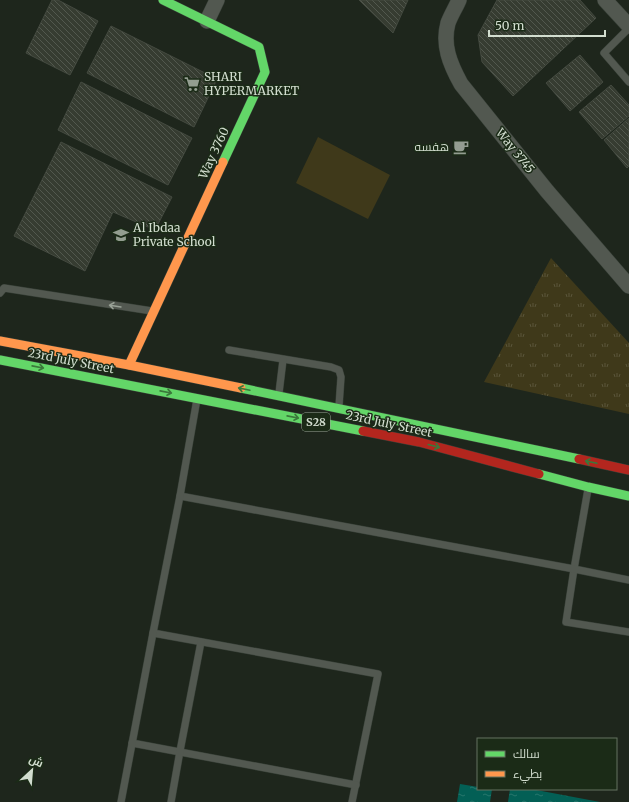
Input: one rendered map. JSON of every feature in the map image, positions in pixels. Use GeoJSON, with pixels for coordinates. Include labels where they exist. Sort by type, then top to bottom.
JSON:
{"type":"FeatureCollection","features":[{"type":"Feature","properties":{"kind":"main road","name":"Way 3760"},"geometry":{"type":"LineString","coordinates":[[129,365],[265,72],[259,47],[163,0]]}},
{"type":"Feature","properties":{"kind":"main road","name":"23rd July Street"},"geometry":{"type":"LineString","coordinates":[[0,341],[129,365],[628,470]]}},
{"type":"Feature","properties":{"kind":"main road","name":"23rd July Street"},"geometry":{"type":"LineString","coordinates":[[0,360],[419,442],[588,487],[629,496]]}},
{"type":"Feature","properties":{"kind":"street"},"geometry":{"type":"LineString","coordinates":[[206,21],[217,0]]}},
{"type":"Feature","properties":{"kind":"street","name":"Way 3745"},"geometry":{"type":"LineString","coordinates":[[459,0],[448,23],[446,44],[453,69],[461,84],[547,191],[629,286]]}},
{"type":"Feature","properties":{"kind":"street"},"geometry":{"type":"LineString","coordinates":[[605,0],[629,27]]}},
{"type":"Feature","properties":{"kind":"lane"},"geometry":{"type":"LineString","coordinates":[[629,27],[604,53],[629,82]]}},
{"type":"Feature","properties":{"kind":"lane"},"geometry":{"type":"LineString","coordinates":[[0,293],[4,288],[154,312]]}},
{"type":"Feature","properties":{"kind":"lane"},"geometry":{"type":"LineString","coordinates":[[229,350],[331,367],[339,370],[341,377],[339,409]]}},
{"type":"Feature","properties":{"kind":"lane"},"geometry":{"type":"LineString","coordinates":[[278,396],[283,360]]}},
{"type":"Feature","properties":{"kind":"lane"},"geometry":{"type":"LineString","coordinates":[[121,802],[198,398]]}},
{"type":"Feature","properties":{"kind":"lane"},"geometry":{"type":"LineString","coordinates":[[588,487],[566,622],[629,632]]}},
{"type":"Feature","properties":{"kind":"lane"},"geometry":{"type":"LineString","coordinates":[[180,496],[629,580]]}},
{"type":"Feature","properties":{"kind":"lane"},"geometry":{"type":"LineString","coordinates":[[153,633],[378,674],[352,802]]}},
{"type":"Feature","properties":{"kind":"lane"},"geometry":{"type":"LineString","coordinates":[[171,802],[201,642]]}},
{"type":"Feature","properties":{"kind":"lane"},"geometry":{"type":"LineString","coordinates":[[132,743],[356,784]]}},
{"type":"Feature","properties":{"kind":"green space"},"geometry":{"type":"Polygon","coordinates":[[[318,137],[390,175],[368,219],[296,183],[318,137]]]}},
{"type":"Feature","properties":{"kind":"green space"},"geometry":{"type":"Polygon","coordinates":[[[551,258],[629,343],[629,414],[484,382],[551,258]]]}},
{"type":"Feature","properties":{"kind":"water"},"geometry":{"type":"Polygon","coordinates":[[[460,784],[477,787],[477,790],[492,790],[490,802],[457,802],[460,784]]]}},
{"type":"Feature","properties":{"kind":"water"},"geometry":{"type":"Polygon","coordinates":[[[510,790],[536,790],[600,802],[508,802],[510,790]]]}},
{"type":"Feature","properties":{"kind":"building"},"geometry":{"type":"Polygon","coordinates":[[[52,0],[58,0],[98,21],[70,75],[26,53],[52,0]]]}},
{"type":"Feature","properties":{"kind":"building"},"geometry":{"type":"Polygon","coordinates":[[[359,0],[408,0],[393,33],[359,0]]]}},
{"type":"Feature","properties":{"kind":"building"},"geometry":{"type":"Polygon","coordinates":[[[497,0],[580,0],[596,18],[513,96],[482,62],[478,35],[497,0]]]}},
{"type":"Feature","properties":{"kind":"building"},"geometry":{"type":"Polygon","coordinates":[[[111,26],[217,79],[194,127],[87,73],[111,26]]]}},
{"type":"Feature","properties":{"kind":"building"},"geometry":{"type":"Polygon","coordinates":[[[580,55],[603,82],[570,111],[546,83],[580,55]]]}},
{"type":"Feature","properties":{"kind":"building"},"geometry":{"type":"Polygon","coordinates":[[[81,82],[192,138],[168,185],[58,130],[81,82]]]}},
{"type":"Feature","properties":{"kind":"building"},"geometry":{"type":"Polygon","coordinates":[[[611,85],[629,105],[629,116],[602,139],[579,112],[611,85]]]}},
{"type":"Feature","properties":{"kind":"building"},"geometry":{"type":"Polygon","coordinates":[[[629,118],[629,166],[627,168],[604,140],[629,118]]]}},
{"type":"Feature","properties":{"kind":"building"},"geometry":{"type":"Polygon","coordinates":[[[61,142],[172,197],[155,230],[113,212],[85,271],[14,236],[61,142]]]}},
{"type":"Feature","properties":{"kind":"traffic: fast"},"geometry":{"type":"LineString","coordinates":[[163,0],[259,47],[265,72],[223,162]]}},
{"type":"Feature","properties":{"kind":"traffic: fast"},"geometry":{"type":"LineString","coordinates":[[0,360],[363,431]]}},
{"type":"Feature","properties":{"kind":"traffic: fast"},"geometry":{"type":"LineString","coordinates":[[241,388],[579,459]]}},
{"type":"Feature","properties":{"kind":"traffic: fast"},"geometry":{"type":"LineString","coordinates":[[539,474],[629,496]]}},
{"type":"Feature","properties":{"kind":"traffic: slow"},"geometry":{"type":"LineString","coordinates":[[129,365],[223,162]]}},
{"type":"Feature","properties":{"kind":"traffic: slow"},"geometry":{"type":"LineString","coordinates":[[0,341],[241,388]]}},
{"type":"Feature","properties":{"kind":"traffic: jam"},"geometry":{"type":"LineString","coordinates":[[363,431],[419,442],[539,474]]}},
{"type":"Feature","properties":{"kind":"traffic: jam"},"geometry":{"type":"LineString","coordinates":[[579,459],[629,470]]}},
{"type":"Feature","properties":{"kind":"place","name":"SHARI HYPERMARKET"},"geometry":{"type":"Point","coordinates":[192,84]}},
{"type":"Feature","properties":{"kind":"place","name":"هفسه"},"geometry":{"type":"Point","coordinates":[461,147]}},
{"type":"Feature","properties":{"kind":"place","name":"Al Ibdaa Private School"},"geometry":{"type":"Point","coordinates":[121,235]}}]}
